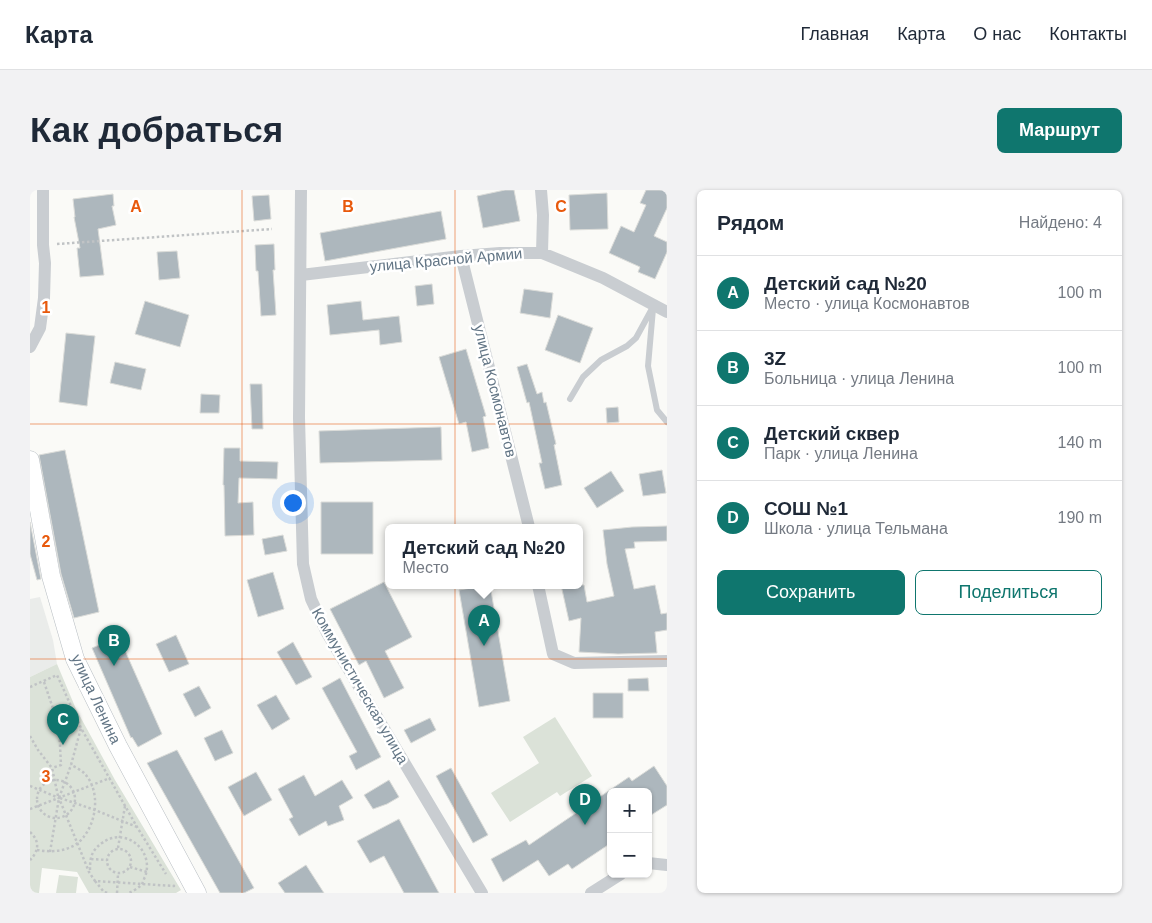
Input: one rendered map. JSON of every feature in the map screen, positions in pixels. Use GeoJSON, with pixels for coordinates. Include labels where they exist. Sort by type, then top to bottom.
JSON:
{"type":"FeatureCollection","features":[{"type":"Feature","properties":{"kind":"main road","name":"улица Ленина"},"geometry":{"type":"LineString","coordinates":[[30,460],[51,576],[75,659],[118,746],[197,893]]}},
{"type":"Feature","properties":{"kind":"street"},"geometry":{"type":"LineString","coordinates":[[30,347],[40,328],[44,298],[43,190]]}},
{"type":"Feature","properties":{"kind":"street","name":"Коммунистическая улица"},"geometry":{"type":"LineString","coordinates":[[301,190],[299,418],[303,564],[311,599],[327,633],[482,893]]}},
{"type":"Feature","properties":{"kind":"street"},"geometry":{"type":"LineString","coordinates":[[541,190],[543,215],[542,253]]}},
{"type":"Feature","properties":{"kind":"street","name":"улица Красной Армии"},"geometry":{"type":"LineString","coordinates":[[301,275],[461,256],[500,253],[542,253],[603,278],[667,312]]}},
{"type":"Feature","properties":{"kind":"street","name":"улица Космонавтов"},"geometry":{"type":"LineString","coordinates":[[461,256],[527,524]]}},
{"type":"Feature","properties":{"kind":"street"},"geometry":{"type":"LineString","coordinates":[[539,589],[553,654],[574,663],[667,661]]}},
{"type":"Feature","properties":{"kind":"street"},"geometry":{"type":"LineString","coordinates":[[652,863],[667,865]]}},
{"type":"Feature","properties":{"kind":"street"},"geometry":{"type":"LineString","coordinates":[[591,893],[615,878]]}},
{"type":"Feature","properties":{"kind":"lane"},"geometry":{"type":"LineString","coordinates":[[570,399],[583,377],[601,360],[627,346],[636,338],[654,305]]}},
{"type":"Feature","properties":{"kind":"lane"},"geometry":{"type":"LineString","coordinates":[[654,305],[648,366],[657,410],[667,422]]}},
{"type":"Feature","properties":{"kind":"path"},"geometry":{"type":"LineString","coordinates":[[43,244],[272,229]]}},
{"type":"Feature","properties":{"kind":"path"},"geometry":{"type":"LineString","coordinates":[[30,687],[56,675],[81,728],[126,804],[137,827],[174,886],[95,881]]}},
{"type":"Feature","properties":{"kind":"path"},"geometry":{"type":"LineString","coordinates":[[43,681],[59,726],[61,765],[52,768]]}},
{"type":"Feature","properties":{"kind":"path"},"geometry":{"type":"LineString","coordinates":[[50,852],[59,798],[72,765],[81,728]]}},
{"type":"Feature","properties":{"kind":"path"},"geometry":{"type":"LineString","coordinates":[[30,736],[52,768],[59,798],[90,872],[104,892],[108,893]]}},
{"type":"Feature","properties":{"kind":"path"},"geometry":{"type":"LineString","coordinates":[[37,850],[50,852],[63,850],[78,842],[87,834],[91,826],[95,810],[95,797],[92,785],[84,773],[72,765]]}},
{"type":"Feature","properties":{"kind":"path"},"geometry":{"type":"LineString","coordinates":[[30,809],[110,778]]}},
{"type":"Feature","properties":{"kind":"path"},"geometry":{"type":"LineString","coordinates":[[54,780],[65,782],[74,792],[75,804],[67,815],[56,819],[50,818],[40,811],[37,806],[36,798],[39,790],[45,783],[54,780]]}},
{"type":"Feature","properties":{"kind":"path"},"geometry":{"type":"LineString","coordinates":[[30,786],[137,827]]}},
{"type":"Feature","properties":{"kind":"path"},"geometry":{"type":"LineString","coordinates":[[118,848],[126,804]]}},
{"type":"Feature","properties":{"kind":"path"},"geometry":{"type":"LineString","coordinates":[[30,832],[38,842],[35,856],[30,860]]}},
{"type":"Feature","properties":{"kind":"path"},"geometry":{"type":"LineString","coordinates":[[90,872],[90,858],[96,847],[106,840],[119,837],[129,839],[138,844],[144,852],[147,862],[147,872],[142,884],[129,893]]}},
{"type":"Feature","properties":{"kind":"path"},"geometry":{"type":"LineString","coordinates":[[118,848],[128,852],[132,862],[127,871],[118,874],[110,869],[107,860],[110,852],[118,848]]}},
{"type":"Feature","properties":{"kind":"path"},"geometry":{"type":"LineString","coordinates":[[90,858],[107,860]]}},
{"type":"Feature","properties":{"kind":"path"},"geometry":{"type":"LineString","coordinates":[[130,867],[147,872]]}},
{"type":"Feature","properties":{"kind":"path"},"geometry":{"type":"LineString","coordinates":[[117,893],[118,874]]}},
{"type":"Feature","properties":{"kind":"shaded area"},"geometry":{"type":"Polygon","coordinates":[[[40,597],[53,640],[57,664],[30,677],[30,599],[40,597]]]}},
{"type":"Feature","properties":{"kind":"shaded area"},"geometry":{"type":"Polygon","coordinates":[[[57,664],[76,709],[115,780],[181,890],[176,893],[89,893],[77,872],[42,868],[39,893],[30,893],[30,677],[57,664]]]}},
{"type":"Feature","properties":{"kind":"shaded area"},"geometry":{"type":"Polygon","coordinates":[[[555,717],[592,776],[560,796],[557,792],[510,822],[491,793],[539,763],[523,737],[555,717]]]}},
{"type":"Feature","properties":{"kind":"shaded area"},"geometry":{"type":"Polygon","coordinates":[[[59,875],[78,877],[76,893],[56,893],[59,875]]]}},
{"type":"Feature","properties":{"kind":"building"},"geometry":{"type":"Polygon","coordinates":[[[514,190],[520,221],[483,228],[477,196],[514,190]]]}},
{"type":"Feature","properties":{"kind":"building"},"geometry":{"type":"Polygon","coordinates":[[[646,190],[667,190],[667,208],[654,236],[667,242],[667,252],[655,279],[638,272],[640,267],[609,253],[621,226],[634,232],[646,205],[640,203],[646,190]]]}},
{"type":"Feature","properties":{"kind":"building"},"geometry":{"type":"Polygon","coordinates":[[[607,193],[608,229],[570,230],[569,195],[607,193]]]}},
{"type":"Feature","properties":{"kind":"building"},"geometry":{"type":"Polygon","coordinates":[[[113,194],[114,206],[112,206],[116,225],[98,229],[104,275],[80,277],[77,248],[80,248],[74,217],[73,199],[113,194]]]}},
{"type":"Feature","properties":{"kind":"building"},"geometry":{"type":"Polygon","coordinates":[[[269,195],[271,219],[254,221],[252,196],[269,195]]]}},
{"type":"Feature","properties":{"kind":"building"},"geometry":{"type":"Polygon","coordinates":[[[441,211],[446,239],[325,261],[320,233],[441,211]]]}},
{"type":"Feature","properties":{"kind":"building"},"geometry":{"type":"Polygon","coordinates":[[[274,244],[275,270],[273,270],[276,315],[261,316],[255,245],[274,244]]]}},
{"type":"Feature","properties":{"kind":"building"},"geometry":{"type":"Polygon","coordinates":[[[177,251],[180,278],[159,280],[157,252],[177,251]]]}},
{"type":"Feature","properties":{"kind":"building"},"geometry":{"type":"Polygon","coordinates":[[[432,284],[434,304],[417,306],[415,286],[432,284]]]}},
{"type":"Feature","properties":{"kind":"building"},"geometry":{"type":"Polygon","coordinates":[[[524,289],[553,293],[550,318],[520,313],[524,289]]]}},
{"type":"Feature","properties":{"kind":"building"},"geometry":{"type":"Polygon","coordinates":[[[145,301],[189,315],[180,347],[135,334],[145,301]]]}},
{"type":"Feature","properties":{"kind":"building"},"geometry":{"type":"Polygon","coordinates":[[[361,301],[363,320],[399,316],[402,342],[380,345],[379,330],[330,335],[327,305],[361,301]]]}},
{"type":"Feature","properties":{"kind":"building"},"geometry":{"type":"Polygon","coordinates":[[[558,315],[593,328],[580,363],[545,350],[558,315]]]}},
{"type":"Feature","properties":{"kind":"building"},"geometry":{"type":"Polygon","coordinates":[[[66,333],[95,336],[87,406],[59,402],[66,333]]]}},
{"type":"Feature","properties":{"kind":"building"},"geometry":{"type":"Polygon","coordinates":[[[466,349],[486,416],[483,417],[489,448],[472,452],[466,422],[459,424],[439,357],[466,349]]]}},
{"type":"Feature","properties":{"kind":"building"},"geometry":{"type":"Polygon","coordinates":[[[115,362],[146,369],[141,390],[110,383],[115,362]]]}},
{"type":"Feature","properties":{"kind":"building"},"geometry":{"type":"Polygon","coordinates":[[[527,364],[537,394],[542,392],[544,403],[546,402],[556,444],[554,445],[562,485],[545,489],[539,463],[542,463],[529,402],[527,403],[517,367],[527,364]]]}},
{"type":"Feature","properties":{"kind":"building"},"geometry":{"type":"Polygon","coordinates":[[[250,384],[262,384],[263,429],[252,429],[250,384]]]}},
{"type":"Feature","properties":{"kind":"building"},"geometry":{"type":"Polygon","coordinates":[[[201,394],[220,395],[219,413],[200,413],[201,394]]]}},
{"type":"Feature","properties":{"kind":"building"},"geometry":{"type":"Polygon","coordinates":[[[618,407],[619,422],[607,423],[606,408],[618,407]]]}},
{"type":"Feature","properties":{"kind":"building"},"geometry":{"type":"Polygon","coordinates":[[[441,427],[442,460],[320,463],[319,431],[441,427]]]}},
{"type":"Feature","properties":{"kind":"building"},"geometry":{"type":"Polygon","coordinates":[[[224,448],[240,448],[240,461],[278,462],[277,479],[239,478],[238,503],[253,502],[254,535],[225,536],[224,448]]]}},
{"type":"Feature","properties":{"kind":"building"},"geometry":{"type":"Polygon","coordinates":[[[65,450],[99,612],[74,618],[61,574],[39,455],[65,450]]]}},
{"type":"Feature","properties":{"kind":"building"},"geometry":{"type":"Polygon","coordinates":[[[662,470],[666,493],[643,496],[639,474],[662,470]]]}},
{"type":"Feature","properties":{"kind":"building"},"geometry":{"type":"Polygon","coordinates":[[[611,471],[624,491],[597,508],[584,488],[611,471]]]}},
{"type":"Feature","properties":{"kind":"building"},"geometry":{"type":"Polygon","coordinates":[[[321,502],[373,502],[373,554],[321,554],[321,502]]]}},
{"type":"Feature","properties":{"kind":"building"},"geometry":{"type":"Polygon","coordinates":[[[30,522],[41,579],[37,580],[30,554],[30,522]]]}},
{"type":"Feature","properties":{"kind":"building"},"geometry":{"type":"Polygon","coordinates":[[[667,526],[667,541],[634,542],[635,548],[625,549],[634,589],[655,585],[661,614],[667,613],[667,630],[655,632],[657,653],[579,652],[581,618],[569,621],[562,589],[583,589],[584,585],[587,602],[614,596],[607,564],[603,530],[667,526]]]}},
{"type":"Feature","properties":{"kind":"building"},"geometry":{"type":"Polygon","coordinates":[[[283,535],[287,551],[265,555],[262,539],[283,535]]]}},
{"type":"Feature","properties":{"kind":"building"},"geometry":{"type":"Polygon","coordinates":[[[273,572],[284,609],[258,617],[247,580],[273,572]]]}},
{"type":"Feature","properties":{"kind":"building"},"geometry":{"type":"Polygon","coordinates":[[[384,582],[385,589],[388,589],[412,637],[385,651],[404,688],[384,698],[366,661],[359,665],[330,609],[384,582]]]}},
{"type":"Feature","properties":{"kind":"building"},"geometry":{"type":"Polygon","coordinates":[[[491,589],[510,701],[479,707],[459,590],[491,589]]]}},
{"type":"Feature","properties":{"kind":"building"},"geometry":{"type":"Polygon","coordinates":[[[176,635],[189,664],[169,672],[156,644],[176,635]]]}},
{"type":"Feature","properties":{"kind":"building"},"geometry":{"type":"Polygon","coordinates":[[[119,637],[162,734],[138,747],[131,738],[92,648],[119,637]]]}},
{"type":"Feature","properties":{"kind":"building"},"geometry":{"type":"Polygon","coordinates":[[[293,642],[312,677],[296,685],[277,652],[293,642]]]}},
{"type":"Feature","properties":{"kind":"building"},"geometry":{"type":"Polygon","coordinates":[[[340,678],[381,757],[356,770],[349,756],[357,752],[322,688],[340,678]]]}},
{"type":"Feature","properties":{"kind":"building"},"geometry":{"type":"Polygon","coordinates":[[[648,678],[649,691],[628,691],[628,679],[648,678]]]}},
{"type":"Feature","properties":{"kind":"building"},"geometry":{"type":"Polygon","coordinates":[[[199,686],[211,708],[195,717],[183,694],[199,686]]]}},
{"type":"Feature","properties":{"kind":"building"},"geometry":{"type":"Polygon","coordinates":[[[593,693],[623,693],[623,718],[593,718],[593,693]]]}},
{"type":"Feature","properties":{"kind":"building"},"geometry":{"type":"Polygon","coordinates":[[[276,695],[290,719],[272,730],[257,705],[276,695]]]}},
{"type":"Feature","properties":{"kind":"building"},"geometry":{"type":"Polygon","coordinates":[[[430,718],[436,730],[411,743],[404,730],[430,718]]]}},
{"type":"Feature","properties":{"kind":"building"},"geometry":{"type":"Polygon","coordinates":[[[222,730],[233,753],[215,761],[204,738],[222,730]]]}},
{"type":"Feature","properties":{"kind":"building"},"geometry":{"type":"Polygon","coordinates":[[[177,750],[254,888],[244,893],[220,893],[147,763],[177,750]]]}},
{"type":"Feature","properties":{"kind":"building"},"geometry":{"type":"Polygon","coordinates":[[[654,766],[667,786],[667,805],[652,814],[652,788],[613,788],[629,777],[632,781],[654,766]]]}},
{"type":"Feature","properties":{"kind":"building"},"geometry":{"type":"Polygon","coordinates":[[[451,768],[488,835],[473,843],[436,776],[451,768]]]}},
{"type":"Feature","properties":{"kind":"building"},"geometry":{"type":"Polygon","coordinates":[[[256,772],[272,800],[244,816],[228,787],[256,772]]]}},
{"type":"Feature","properties":{"kind":"building"},"geometry":{"type":"Polygon","coordinates":[[[304,775],[315,796],[342,780],[353,798],[339,806],[344,820],[328,826],[326,821],[299,836],[289,819],[293,817],[278,789],[304,775]]]}},
{"type":"Feature","properties":{"kind":"building"},"geometry":{"type":"Polygon","coordinates":[[[389,780],[399,797],[373,809],[364,795],[389,780]]]}},
{"type":"Feature","properties":{"kind":"building"},"geometry":{"type":"Polygon","coordinates":[[[607,792],[607,846],[572,869],[568,864],[549,876],[538,860],[503,882],[491,859],[526,840],[529,845],[607,792]]]}},
{"type":"Feature","properties":{"kind":"building"},"geometry":{"type":"Polygon","coordinates":[[[399,819],[439,893],[404,893],[384,856],[370,863],[357,841],[399,819]]]}},
{"type":"Feature","properties":{"kind":"building"},"geometry":{"type":"Polygon","coordinates":[[[306,865],[324,893],[285,893],[278,883],[306,865]]]}},
{"type":"Feature","properties":{"kind":"place","name":"Детский сад №20"},"geometry":{"type":"Point","coordinates":[484,646]}},
{"type":"Feature","properties":{"kind":"place","name":"3Z"},"geometry":{"type":"Point","coordinates":[114,666]}},
{"type":"Feature","properties":{"kind":"place","name":"Детский сквер"},"geometry":{"type":"Point","coordinates":[63,745]}},
{"type":"Feature","properties":{"kind":"place","name":"СОШ №1"},"geometry":{"type":"Point","coordinates":[585,825]}}]}
